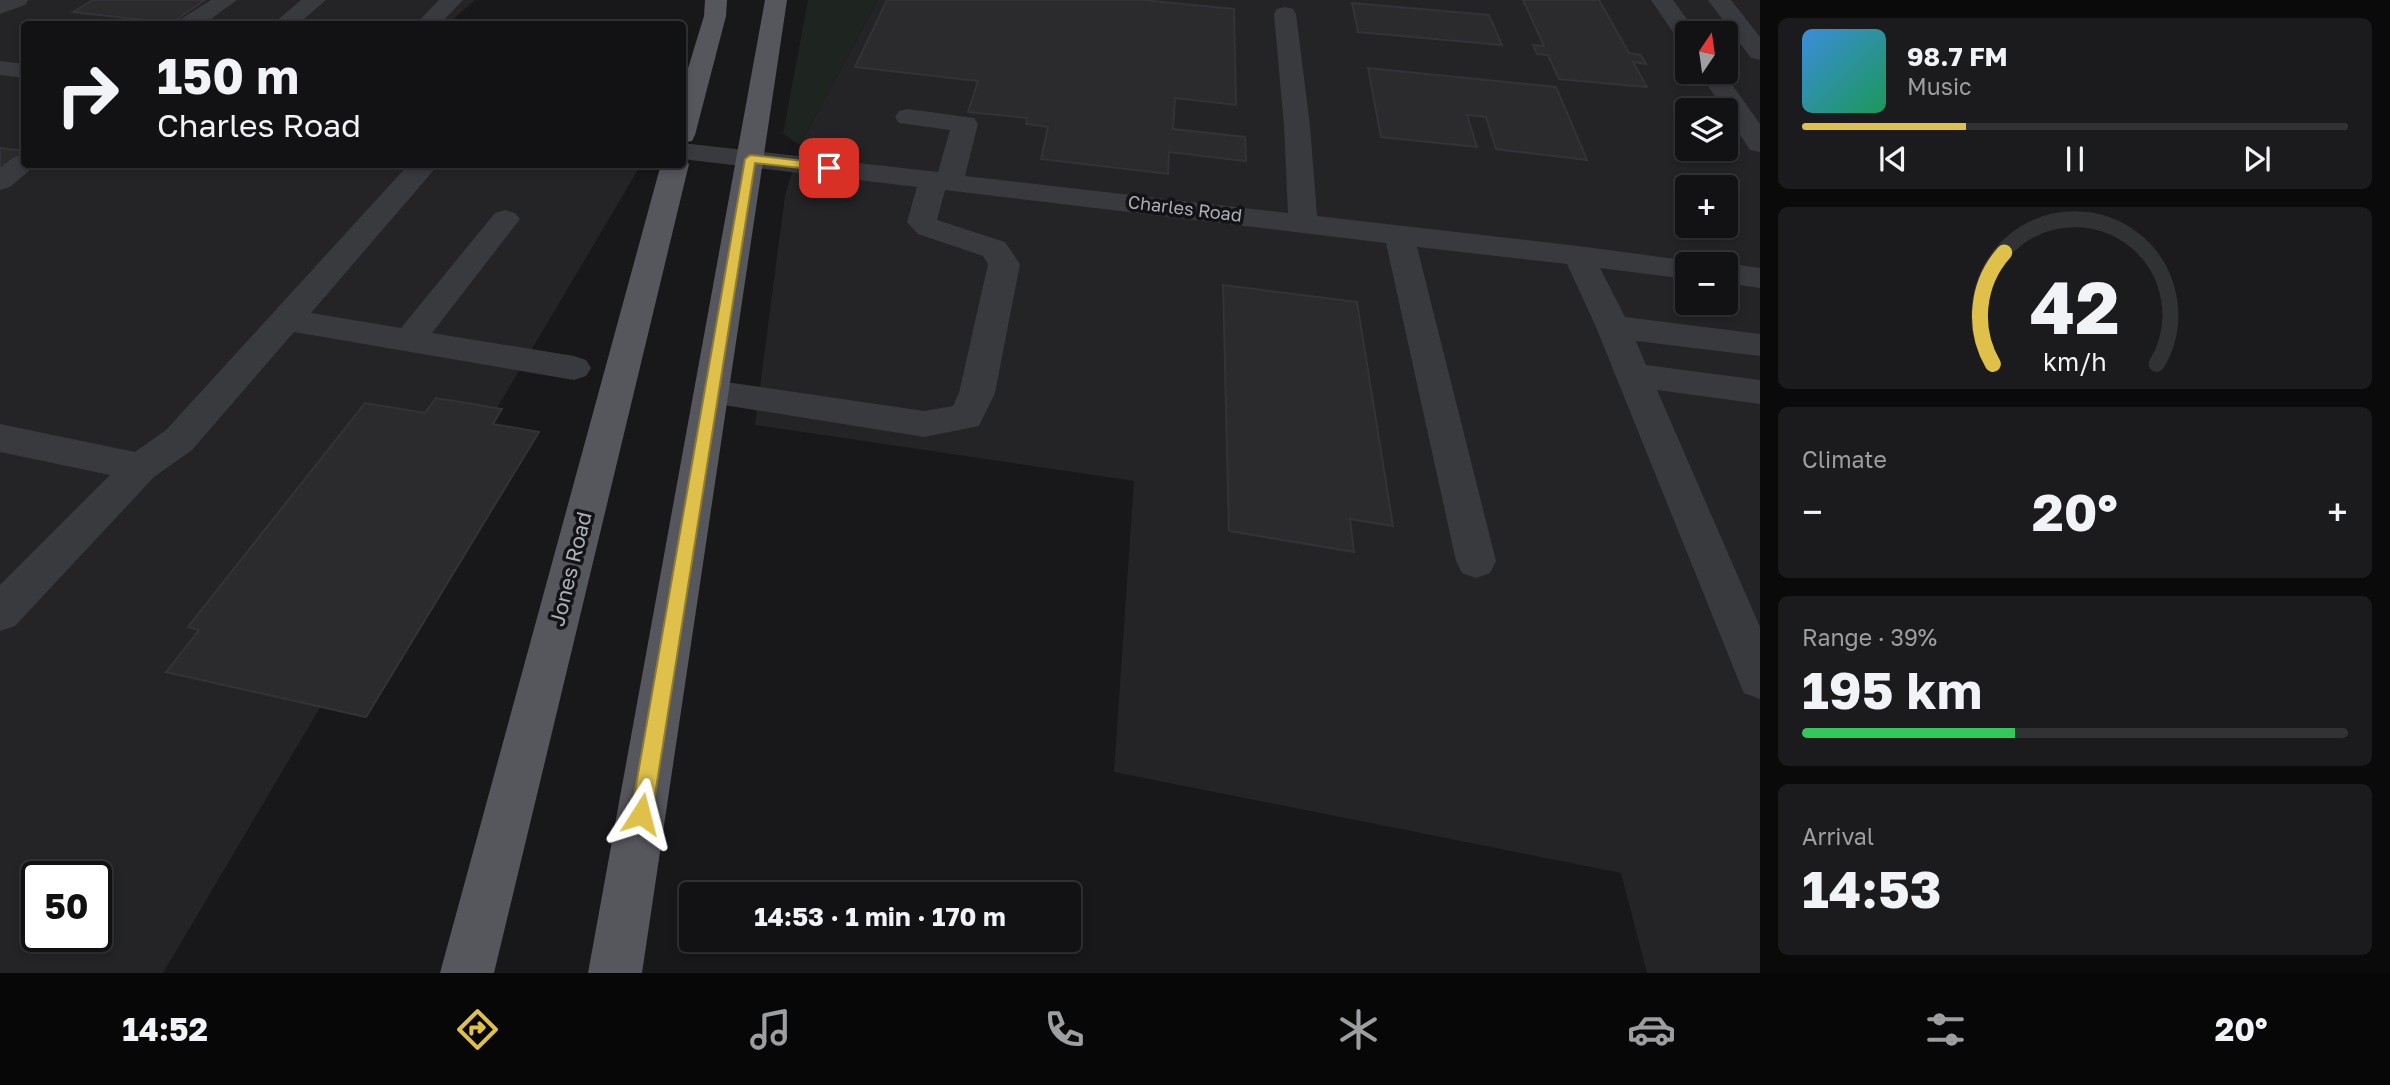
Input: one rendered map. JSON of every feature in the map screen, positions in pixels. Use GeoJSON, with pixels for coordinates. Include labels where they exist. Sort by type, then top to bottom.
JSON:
{"type":"FeatureCollection","features":[{"type":"Feature","properties":{"kind":"main road"},"geometry":{"type":"LineString","coordinates":[[686,121],[715,16],[716,0]]}},
{"type":"Feature","properties":{"kind":"main road"},"geometry":{"type":"LineString","coordinates":[[615,973],[776,0]]}},
{"type":"Feature","properties":{"kind":"main road","name":"Jones Road"},"geometry":{"type":"LineString","coordinates":[[467,973],[674,168]]}},
{"type":"Feature","properties":{"kind":"street"},"geometry":{"type":"LineString","coordinates":[[0,7],[16,0]]}},
{"type":"Feature","properties":{"kind":"street"},"geometry":{"type":"LineString","coordinates":[[194,21],[226,0]]}},
{"type":"Feature","properties":{"kind":"street"},"geometry":{"type":"LineString","coordinates":[[288,21],[316,0]]}},
{"type":"Feature","properties":{"kind":"street"},"geometry":{"type":"LineString","coordinates":[[430,21],[453,0]]}},
{"type":"Feature","properties":{"kind":"street"},"geometry":{"type":"LineString","coordinates":[[1662,0],[1677,21]]}},
{"type":"Feature","properties":{"kind":"street"},"geometry":{"type":"LineString","coordinates":[[1719,0],[1760,53]]}},
{"type":"Feature","properties":{"kind":"street"},"geometry":{"type":"LineString","coordinates":[[1285,14],[1297,126],[1303,223]]}},
{"type":"Feature","properties":{"kind":"street"},"geometry":{"type":"LineString","coordinates":[[0,68],[21,71]]}},
{"type":"Feature","properties":{"kind":"street"},"geometry":{"type":"LineString","coordinates":[[1719,84],[1760,144]]}},
{"type":"Feature","properties":{"kind":"street"},"geometry":{"type":"LineString","coordinates":[[712,392],[924,424],[966,418],[977,393],[1004,264],[994,249],[929,228],[922,222],[965,124],[908,117]]}},
{"type":"Feature","properties":{"kind":"street","name":"Charles Road"},"geometry":{"type":"LineString","coordinates":[[686,151],[1399,234],[1586,272],[1675,269]]}},
{"type":"Feature","properties":{"kind":"street"},"geometry":{"type":"LineString","coordinates":[[0,181],[21,165]]}},
{"type":"Feature","properties":{"kind":"street"},"geometry":{"type":"LineString","coordinates":[[0,612],[141,467],[179,440],[421,168]]}},
{"type":"Feature","properties":{"kind":"street"},"geometry":{"type":"LineString","coordinates":[[409,340],[505,219]]}},
{"type":"Feature","properties":{"kind":"street"},"geometry":{"type":"LineString","coordinates":[[1399,234],[1476,561]]}},
{"type":"Feature","properties":{"kind":"street"},"geometry":{"type":"LineString","coordinates":[[1586,272],[1613,327],[1760,679]]}},
{"type":"Feature","properties":{"kind":"street"},"geometry":{"type":"LineString","coordinates":[[1738,275],[1760,278]]}},
{"type":"Feature","properties":{"kind":"street"},"geometry":{"type":"LineString","coordinates":[[286,320],[574,368]]}},
{"type":"Feature","properties":{"kind":"street"},"geometry":{"type":"LineString","coordinates":[[1613,327],[1760,345]]}},
{"type":"Feature","properties":{"kind":"street"},"geometry":{"type":"LineString","coordinates":[[1632,375],[1760,392]]}},
{"type":"Feature","properties":{"kind":"street"},"geometry":{"type":"LineString","coordinates":[[0,438],[141,467]]}},
{"type":"Feature","properties":{"kind":"shaded area"},"geometry":{"type":"Polygon","coordinates":[[[0,0],[475,0],[451,21],[21,21],[21,168],[639,168],[163,973],[0,973],[0,0]]]}},
{"type":"Feature","properties":{"kind":"shaded area"},"geometry":{"type":"Polygon","coordinates":[[[808,0],[878,0],[800,145],[783,134],[808,0]]]}},
{"type":"Feature","properties":{"kind":"shaded area"},"geometry":{"type":"Polygon","coordinates":[[[878,0],[1760,0],[1760,973],[1647,973],[1621,873],[1114,772],[1134,481],[755,425],[785,196],[800,145],[878,0]]]}},
{"type":"Feature","properties":{"kind":"building"},"geometry":{"type":"Polygon","coordinates":[[[93,0],[205,0],[174,21],[73,12],[93,0]]]}},
{"type":"Feature","properties":{"kind":"building"},"geometry":{"type":"Polygon","coordinates":[[[887,0],[1143,0],[1234,9],[1236,105],[1175,98],[1173,129],[1245,137],[1246,161],[1169,152],[1168,174],[1041,159],[1048,127],[1026,124],[1027,118],[968,112],[978,81],[855,67],[887,0]]]}},
{"type":"Feature","properties":{"kind":"building"},"geometry":{"type":"Polygon","coordinates":[[[1523,0],[1599,0],[1629,53],[1641,55],[1646,64],[1633,62],[1647,87],[1559,79],[1548,55],[1537,54],[1533,45],[1544,46],[1523,0]]]}},
{"type":"Feature","properties":{"kind":"building"},"geometry":{"type":"Polygon","coordinates":[[[1352,3],[1489,15],[1502,45],[1358,32],[1352,3]]]}},
{"type":"Feature","properties":{"kind":"building"},"geometry":{"type":"Polygon","coordinates":[[[1368,68],[1556,87],[1587,160],[1496,149],[1486,117],[1467,115],[1477,147],[1381,137],[1368,68]]]}},
{"type":"Feature","properties":{"kind":"building"},"geometry":{"type":"Polygon","coordinates":[[[0,148],[21,151],[21,165],[0,181],[0,148]]]}},
{"type":"Feature","properties":{"kind":"building"},"geometry":{"type":"Polygon","coordinates":[[[1223,285],[1357,302],[1393,526],[1350,519],[1354,552],[1229,531],[1223,285]]]}},
{"type":"Feature","properties":{"kind":"building"},"geometry":{"type":"Polygon","coordinates":[[[436,398],[502,409],[493,424],[539,432],[366,717],[166,672],[199,630],[188,627],[365,403],[425,413],[436,398]]]}},
{"type":"Feature","properties":{"kind":"route"},"geometry":{"type":"LineString","coordinates":[[641,814],[750,159],[829,168]]}}]}
